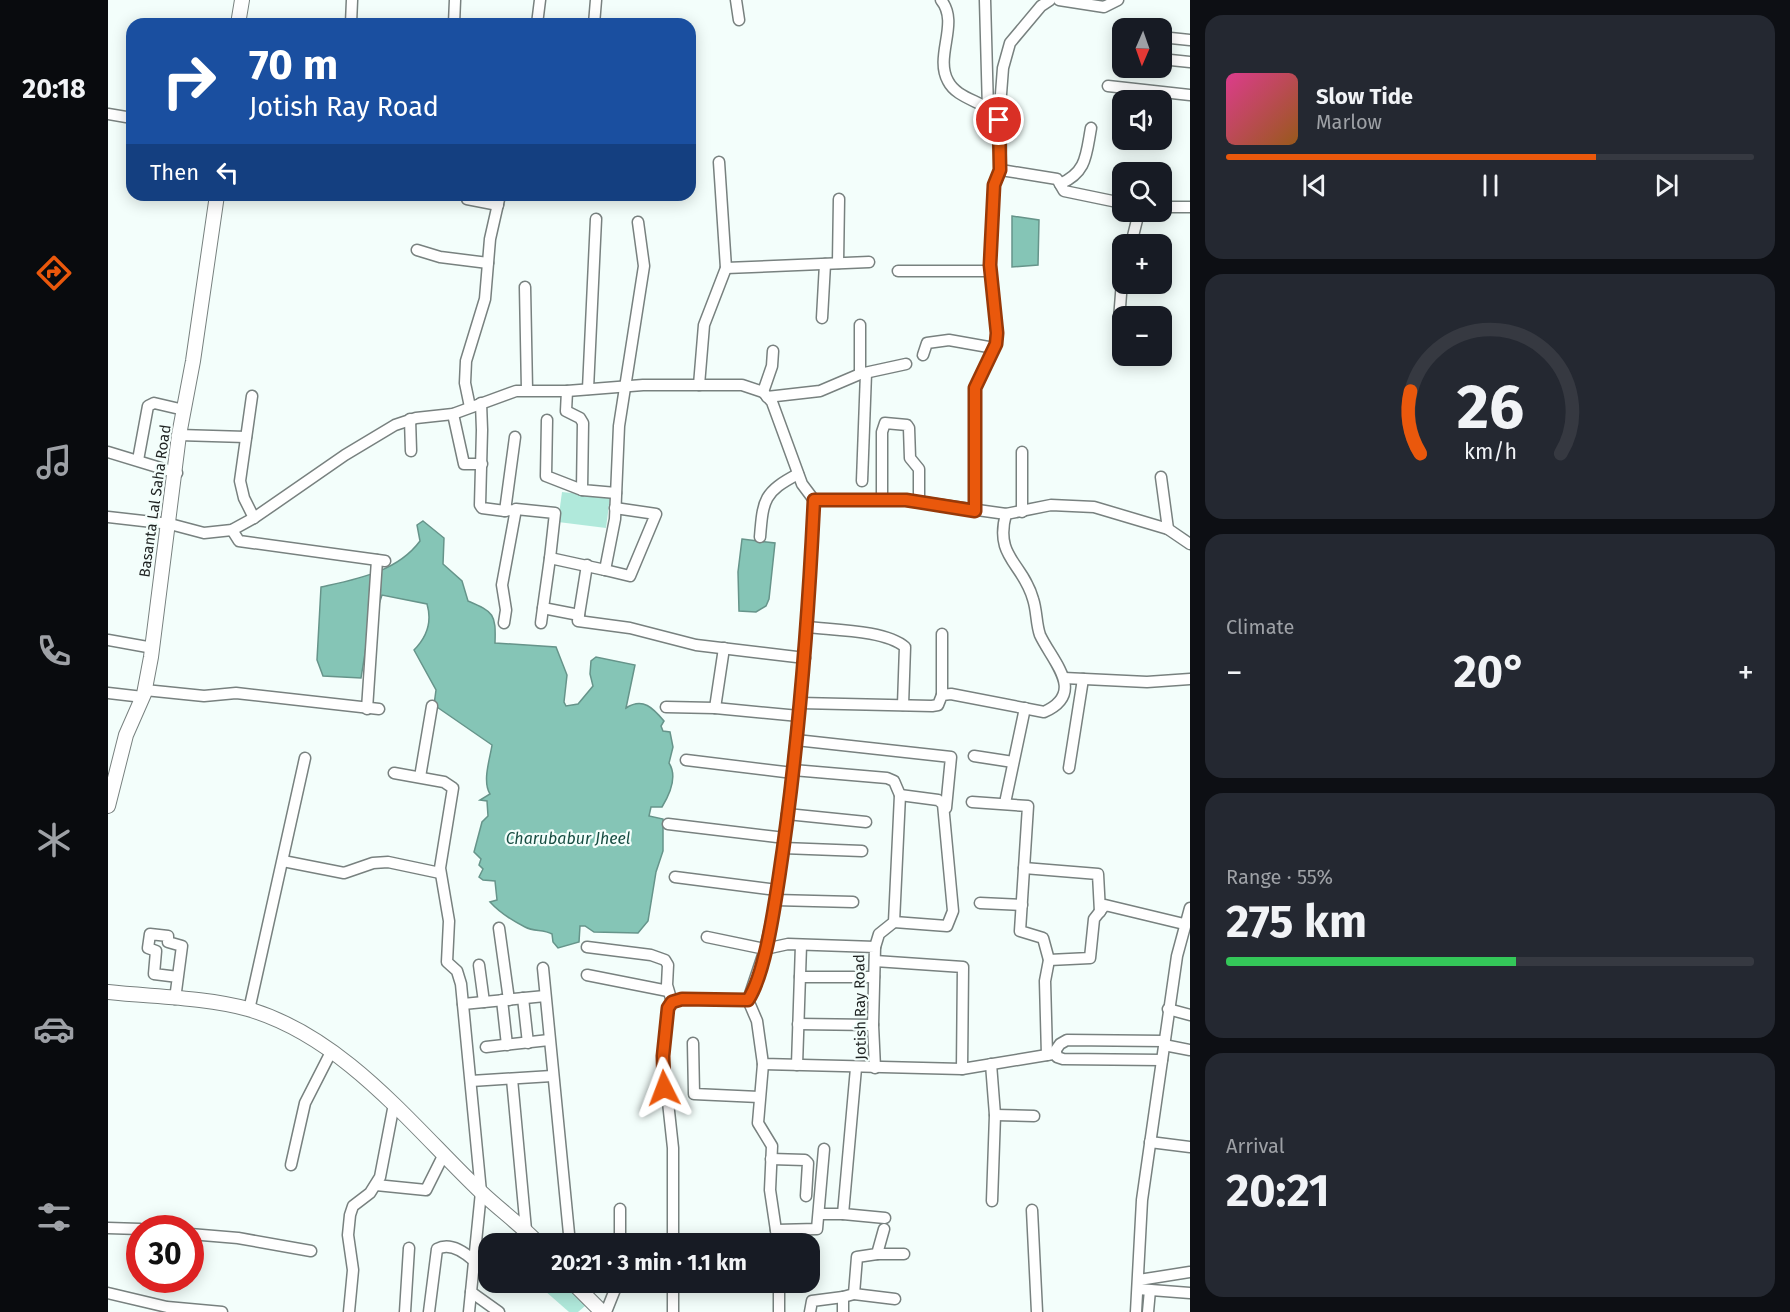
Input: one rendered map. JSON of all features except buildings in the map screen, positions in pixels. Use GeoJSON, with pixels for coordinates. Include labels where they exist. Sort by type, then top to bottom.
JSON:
{"type":"FeatureCollection","features":[{"type":"Feature","properties":{"kind":"main road"},"geometry":{"type":"LineString","coordinates":[[239,18],[242,0]]}},
{"type":"Feature","properties":{"kind":"main road","name":"Basanta Lal Saha Road"},"geometry":{"type":"LineString","coordinates":[[108,806],[126,735],[144,693],[153,648],[177,472],[179,435],[216,201]]}},
{"type":"Feature","properties":{"kind":"main road"},"geometry":{"type":"LineString","coordinates":[[108,992],[249,1010],[276,1020],[331,1052],[394,1104],[481,1192],[529,1233]]}},
{"type":"Feature","properties":{"kind":"main road"},"geometry":{"type":"LineString","coordinates":[[584,1293],[604,1312]]}},
{"type":"Feature","properties":{"kind":"street"},"geometry":{"type":"LineString","coordinates":[[351,18],[352,0]]}},
{"type":"Feature","properties":{"kind":"street"},"geometry":{"type":"LineString","coordinates":[[454,18],[455,0]]}},
{"type":"Feature","properties":{"kind":"street"},"geometry":{"type":"LineString","coordinates":[[538,18],[540,0]]}},
{"type":"Feature","properties":{"kind":"street"},"geometry":{"type":"LineString","coordinates":[[594,18],[596,0]]}},
{"type":"Feature","properties":{"kind":"street"},"geometry":{"type":"LineString","coordinates":[[736,0],[740,20]]}},
{"type":"Feature","properties":{"kind":"street"},"geometry":{"type":"LineString","coordinates":[[941,0],[947,7],[948,17],[945,62],[948,82],[964,98],[988,110],[999,120]]}},
{"type":"Feature","properties":{"kind":"street"},"geometry":{"type":"LineString","coordinates":[[985,0],[988,110]]}},
{"type":"Feature","properties":{"kind":"street"},"geometry":{"type":"LineString","coordinates":[[975,511],[975,388],[994,348],[997,333],[991,271],[994,185],[1000,170],[999,120],[1003,68],[1010,43],[1041,6],[1050,0]]}},
{"type":"Feature","properties":{"kind":"street"},"geometry":{"type":"LineString","coordinates":[[1059,0],[1104,7],[1118,0]]}},
{"type":"Feature","properties":{"kind":"street"},"geometry":{"type":"LineString","coordinates":[[1172,38],[1190,40]]}},
{"type":"Feature","properties":{"kind":"street"},"geometry":{"type":"LineString","coordinates":[[1172,60],[1190,62]]}},
{"type":"Feature","properties":{"kind":"street"},"geometry":{"type":"LineString","coordinates":[[1108,87],[1190,95]]}},
{"type":"Feature","properties":{"kind":"street"},"geometry":{"type":"LineString","coordinates":[[108,114],[126,117]]}},
{"type":"Feature","properties":{"kind":"street"},"geometry":{"type":"LineString","coordinates":[[1060,184],[1075,177],[1081,169],[1091,128]]}},
{"type":"Feature","properties":{"kind":"street"},"geometry":{"type":"LineString","coordinates":[[699,385],[704,325],[726,268],[719,162]]}},
{"type":"Feature","properties":{"kind":"street"},"geometry":{"type":"LineString","coordinates":[[1000,170],[1057,180],[1064,191],[1112,201]]}},
{"type":"Feature","properties":{"kind":"street"},"geometry":{"type":"LineString","coordinates":[[838,263],[839,199]]}},
{"type":"Feature","properties":{"kind":"street"},"geometry":{"type":"LineString","coordinates":[[499,201],[488,263],[484,305],[465,361],[465,383],[475,405],[482,464],[480,505],[482,508],[555,513],[541,623]]}},
{"type":"Feature","properties":{"kind":"street"},"geometry":{"type":"LineString","coordinates":[[1172,207],[1190,207]]}},
{"type":"Feature","properties":{"kind":"street"},"geometry":{"type":"LineString","coordinates":[[588,389],[596,219]]}},
{"type":"Feature","properties":{"kind":"street"},"geometry":{"type":"LineString","coordinates":[[605,570],[615,508],[625,386],[644,266],[638,222]]}},
{"type":"Feature","properties":{"kind":"street"},"geometry":{"type":"LineString","coordinates":[[417,250],[449,259],[488,263]]}},
{"type":"Feature","properties":{"kind":"street"},"geometry":{"type":"LineString","coordinates":[[726,268],[869,262]]}},
{"type":"Feature","properties":{"kind":"street"},"geometry":{"type":"LineString","coordinates":[[822,318],[825,264]]}},
{"type":"Feature","properties":{"kind":"street"},"geometry":{"type":"LineString","coordinates":[[898,271],[991,271]]}},
{"type":"Feature","properties":{"kind":"street"},"geometry":{"type":"LineString","coordinates":[[525,287],[528,390]]}},
{"type":"Feature","properties":{"kind":"street"},"geometry":{"type":"LineString","coordinates":[[860,325],[863,374],[862,481]]}},
{"type":"Feature","properties":{"kind":"street"},"geometry":{"type":"LineString","coordinates":[[923,355],[927,343],[940,339],[994,348]]}},
{"type":"Feature","properties":{"kind":"street"},"geometry":{"type":"LineString","coordinates":[[765,395],[773,351]]}},
{"type":"Feature","properties":{"kind":"street"},"geometry":{"type":"LineString","coordinates":[[765,395],[820,391],[863,374],[906,364]]}},
{"type":"Feature","properties":{"kind":"street"},"geometry":{"type":"LineString","coordinates":[[108,518],[170,524],[204,533],[232,530],[254,518],[345,455],[410,419],[453,414],[475,405],[528,390],[567,391],[625,386],[742,385],[765,395],[772,402],[798,474],[807,493],[814,500],[919,502],[1006,514],[1051,505],[1094,507],[1168,529],[1190,544]]}},
{"type":"Feature","properties":{"kind":"street"},"geometry":{"type":"LineString","coordinates":[[567,391],[566,411],[580,418],[583,423],[582,490]]}},
{"type":"Feature","properties":{"kind":"street"},"geometry":{"type":"LineString","coordinates":[[252,396],[240,481],[244,498],[254,518]]}},
{"type":"Feature","properties":{"kind":"street"},"geometry":{"type":"LineString","coordinates":[[138,460],[148,406],[154,404],[184,410]]}},
{"type":"Feature","properties":{"kind":"street"},"geometry":{"type":"LineString","coordinates":[[453,414],[464,464],[482,464]]}},
{"type":"Feature","properties":{"kind":"street"},"geometry":{"type":"LineString","coordinates":[[410,419],[411,451]]}},
{"type":"Feature","properties":{"kind":"street"},"geometry":{"type":"LineString","coordinates":[[547,420],[546,476],[582,490],[616,493]]}},
{"type":"Feature","properties":{"kind":"street"},"geometry":{"type":"LineString","coordinates":[[882,500],[882,432],[885,423],[890,422],[907,425],[909,428],[910,458],[919,469],[919,502]]}},
{"type":"Feature","properties":{"kind":"street"},"geometry":{"type":"LineString","coordinates":[[179,435],[246,437]]}},
{"type":"Feature","properties":{"kind":"street"},"geometry":{"type":"LineString","coordinates":[[504,623],[506,610],[502,585],[515,437]]}},
{"type":"Feature","properties":{"kind":"street"},"geometry":{"type":"LineString","coordinates":[[108,452],[177,472]]}},
{"type":"Feature","properties":{"kind":"street"},"geometry":{"type":"LineString","coordinates":[[1022,452],[1022,512]]}},
{"type":"Feature","properties":{"kind":"street"},"geometry":{"type":"LineString","coordinates":[[760,537],[762,509],[768,494],[798,474]]}},
{"type":"Feature","properties":{"kind":"street"},"geometry":{"type":"LineString","coordinates":[[1161,477],[1168,529]]}},
{"type":"Feature","properties":{"kind":"street"},"geometry":{"type":"LineString","coordinates":[[776,1233],[770,1190],[770,1139],[760,1129],[758,1123],[763,1064],[757,1021],[748,1000],[765,949],[784,843],[808,627],[814,500]]}},
{"type":"Feature","properties":{"kind":"street"},"geometry":{"type":"LineString","coordinates":[[549,558],[630,576],[656,514],[615,508]]}},
{"type":"Feature","properties":{"kind":"street"},"geometry":{"type":"LineString","coordinates":[[942,696],[951,694],[1044,712],[1060,702],[1064,694],[1064,678],[1038,628],[1029,589],[1003,545],[1001,531],[1006,514]]}},
{"type":"Feature","properties":{"kind":"street"},"geometry":{"type":"LineString","coordinates":[[167,542],[177,532],[195,529]]}},
{"type":"Feature","properties":{"kind":"street"},"geometry":{"type":"LineString","coordinates":[[108,693],[204,696],[236,693],[373,709],[381,561],[239,541],[232,530]]}},
{"type":"Feature","properties":{"kind":"street"},"geometry":{"type":"LineString","coordinates":[[586,565],[578,621],[630,628],[696,645],[805,658]]}},
{"type":"Feature","properties":{"kind":"street"},"geometry":{"type":"LineString","coordinates":[[543,608],[579,615]]}},
{"type":"Feature","properties":{"kind":"street"},"geometry":{"type":"LineString","coordinates":[[808,627],[883,637],[905,647],[903,705]]}},
{"type":"Feature","properties":{"kind":"street"},"geometry":{"type":"LineString","coordinates":[[800,703],[938,705],[942,696],[942,634]]}},
{"type":"Feature","properties":{"kind":"street"},"geometry":{"type":"LineString","coordinates":[[108,640],[153,648]]}},
{"type":"Feature","properties":{"kind":"street"},"geometry":{"type":"LineString","coordinates":[[715,708],[724,648]]}},
{"type":"Feature","properties":{"kind":"street"},"geometry":{"type":"LineString","coordinates":[[1064,678],[1147,682],[1190,679]]}},
{"type":"Feature","properties":{"kind":"street"},"geometry":{"type":"LineString","coordinates":[[1068,768],[1083,679]]}},
{"type":"Feature","properties":{"kind":"street"},"geometry":{"type":"LineString","coordinates":[[420,777],[432,706]]}},
{"type":"Feature","properties":{"kind":"street"},"geometry":{"type":"LineString","coordinates":[[666,707],[715,708],[799,716]]}},
{"type":"Feature","properties":{"kind":"street"},"geometry":{"type":"LineString","coordinates":[[1005,803],[1025,708]]}},
{"type":"Feature","properties":{"kind":"street"},"geometry":{"type":"LineString","coordinates":[[796,740],[951,757],[945,811],[953,911],[950,922],[947,926],[894,922],[879,934],[875,947]]}},
{"type":"Feature","properties":{"kind":"street"},"geometry":{"type":"LineString","coordinates":[[974,756],[1013,762]]}},
{"type":"Feature","properties":{"kind":"street"},"geometry":{"type":"LineString","coordinates":[[249,1010],[305,758]]}},
{"type":"Feature","properties":{"kind":"street"},"geometry":{"type":"LineString","coordinates":[[686,760],[887,778],[894,781],[900,795],[894,922]]}},
{"type":"Feature","properties":{"kind":"street"},"geometry":{"type":"LineString","coordinates":[[394,773],[450,783],[453,788],[440,856],[440,873],[449,921],[447,962],[458,975],[463,1004],[481,1192],[469,1312]]}},
{"type":"Feature","properties":{"kind":"street"},"geometry":{"type":"LineString","coordinates":[[900,795],[938,800],[945,811]]}},
{"type":"Feature","properties":{"kind":"street"},"geometry":{"type":"LineString","coordinates":[[972,802],[1028,806],[1020,931],[1043,938],[1049,960],[1045,981],[1052,1054]]}},
{"type":"Feature","properties":{"kind":"street"},"geometry":{"type":"LineString","coordinates":[[787,814],[866,822]]}},
{"type":"Feature","properties":{"kind":"street"},"geometry":{"type":"LineString","coordinates":[[668,824],[784,843],[862,851]]}},
{"type":"Feature","properties":{"kind":"street"},"geometry":{"type":"LineString","coordinates":[[283,861],[344,873],[373,863],[388,862],[440,873]]}},
{"type":"Feature","properties":{"kind":"street"},"geometry":{"type":"LineString","coordinates":[[1024,868],[1098,874],[1100,912]]}},
{"type":"Feature","properties":{"kind":"street"},"geometry":{"type":"LineString","coordinates":[[675,877],[776,895],[853,902]]}},
{"type":"Feature","properties":{"kind":"street"},"geometry":{"type":"LineString","coordinates":[[980,903],[1022,905]]}},
{"type":"Feature","properties":{"kind":"street"},"geometry":{"type":"LineString","coordinates":[[1049,960],[1090,958],[1094,919],[1109,905],[1184,924]]}},
{"type":"Feature","properties":{"kind":"street"},"geometry":{"type":"LineString","coordinates":[[1136,1312],[1142,1200],[1168,1009],[1184,924],[1190,908]]}},
{"type":"Feature","properties":{"kind":"street"},"geometry":{"type":"LineString","coordinates":[[499,928],[506,1000],[507,1045]]}},
{"type":"Feature","properties":{"kind":"street"},"geometry":{"type":"LineString","coordinates":[[175,999],[178,977],[182,946],[168,942],[168,936],[150,934],[148,948],[156,951],[154,974],[178,977]]}},
{"type":"Feature","properties":{"kind":"street"},"geometry":{"type":"LineString","coordinates":[[707,937],[765,949]]}},
{"type":"Feature","properties":{"kind":"street","name":"Jotish Ray Road"},"geometry":{"type":"LineString","coordinates":[[765,949],[780,944],[875,947],[873,1025],[876,1068]]}},
{"type":"Feature","properties":{"kind":"street"},"geometry":{"type":"LineString","coordinates":[[797,1065],[801,945]]}},
{"type":"Feature","properties":{"kind":"street"},"geometry":{"type":"LineString","coordinates":[[587,947],[651,955],[665,960],[668,965],[670,996],[665,1018],[663,1056],[673,1148],[673,1233]]}},
{"type":"Feature","properties":{"kind":"street"},"geometry":{"type":"LineString","coordinates":[[875,961],[963,966],[962,1069]]}},
{"type":"Feature","properties":{"kind":"street"},"geometry":{"type":"LineString","coordinates":[[479,965],[484,1002]]}},
{"type":"Feature","properties":{"kind":"street"},"geometry":{"type":"LineString","coordinates":[[543,968],[569,1233]]}},
{"type":"Feature","properties":{"kind":"street"},"geometry":{"type":"LineString","coordinates":[[587,975],[682,999],[748,1000]]}},
{"type":"Feature","properties":{"kind":"street"},"geometry":{"type":"LineString","coordinates":[[800,977],[874,977]]}},
{"type":"Feature","properties":{"kind":"street"},"geometry":{"type":"LineString","coordinates":[[463,1004],[545,996]]}},
{"type":"Feature","properties":{"kind":"street"},"geometry":{"type":"LineString","coordinates":[[523,998],[528,1043]]}},
{"type":"Feature","properties":{"kind":"street"},"geometry":{"type":"LineString","coordinates":[[1168,1009],[1190,1015]]}},
{"type":"Feature","properties":{"kind":"street"},"geometry":{"type":"LineString","coordinates":[[798,1024],[873,1025]]}},
{"type":"Feature","properties":{"kind":"street"},"geometry":{"type":"LineString","coordinates":[[486,1047],[549,1040]]}},
{"type":"Feature","properties":{"kind":"street"},"geometry":{"type":"LineString","coordinates":[[1052,1054],[1066,1040],[1164,1043],[1190,1050]]}},
{"type":"Feature","properties":{"kind":"street"},"geometry":{"type":"LineString","coordinates":[[693,1043],[694,1094],[759,1097]]}},
{"type":"Feature","properties":{"kind":"street"},"geometry":{"type":"LineString","coordinates":[[291,1166],[305,1103],[331,1052]]}},
{"type":"Feature","properties":{"kind":"street"},"geometry":{"type":"LineString","coordinates":[[763,1064],[962,1069],[1052,1054],[1063,1059],[1162,1060]]}},
{"type":"Feature","properties":{"kind":"street"},"geometry":{"type":"LineString","coordinates":[[991,1064],[995,1115],[992,1201]]}},
{"type":"Feature","properties":{"kind":"street"},"geometry":{"type":"LineString","coordinates":[[843,1215],[848,1129],[856,1068]]}},
{"type":"Feature","properties":{"kind":"street"},"geometry":{"type":"LineString","coordinates":[[471,1082],[552,1076]]}},
{"type":"Feature","properties":{"kind":"street"},"geometry":{"type":"LineString","coordinates":[[512,1079],[526,1230]]}},
{"type":"Feature","properties":{"kind":"street"},"geometry":{"type":"LineString","coordinates":[[349,1312],[353,1270],[348,1235],[350,1215],[352,1206],[376,1185],[380,1177],[394,1104]]}},
{"type":"Feature","properties":{"kind":"street"},"geometry":{"type":"LineString","coordinates":[[995,1115],[1034,1116]]}},
{"type":"Feature","properties":{"kind":"street"},"geometry":{"type":"LineString","coordinates":[[1150,1142],[1190,1148]]}},
{"type":"Feature","properties":{"kind":"street"},"geometry":{"type":"LineString","coordinates":[[776,1230],[817,1228],[824,1149]]}},
{"type":"Feature","properties":{"kind":"street"},"geometry":{"type":"LineString","coordinates":[[376,1185],[426,1190],[444,1155]]}},
{"type":"Feature","properties":{"kind":"street"},"geometry":{"type":"LineString","coordinates":[[771,1159],[805,1160],[808,1163],[806,1196]]}},
{"type":"Feature","properties":{"kind":"street"},"geometry":{"type":"LineString","coordinates":[[620,1233],[621,1209]]}},
{"type":"Feature","properties":{"kind":"street"},"geometry":{"type":"LineString","coordinates":[[1032,1210],[1036,1312]]}},
{"type":"Feature","properties":{"kind":"street"},"geometry":{"type":"LineString","coordinates":[[820,1214],[843,1215],[884,1224],[877,1254]]}},
{"type":"Feature","properties":{"kind":"street"},"geometry":{"type":"LineString","coordinates":[[108,1228],[126,1229]]}},
{"type":"Feature","properties":{"kind":"street"},"geometry":{"type":"LineString","coordinates":[[204,1235],[238,1238],[311,1251]]}},
{"type":"Feature","properties":{"kind":"street"},"geometry":{"type":"LineString","coordinates":[[429,1312],[436,1249],[444,1247],[461,1250],[473,1260]]}},
{"type":"Feature","properties":{"kind":"street"},"geometry":{"type":"LineString","coordinates":[[405,1312],[409,1248]]}},
{"type":"Feature","properties":{"kind":"street"},"geometry":{"type":"LineString","coordinates":[[854,1294],[857,1257],[904,1254]]}},
{"type":"Feature","properties":{"kind":"street"},"geometry":{"type":"LineString","coordinates":[[1138,1285],[1190,1272]]}},
{"type":"Feature","properties":{"kind":"street"},"geometry":{"type":"LineString","coordinates":[[1138,1285],[1150,1290],[1190,1293]]}},
{"type":"Feature","properties":{"kind":"street"},"geometry":{"type":"LineString","coordinates":[[1148,1312],[1150,1290]]}},
{"type":"Feature","properties":{"kind":"street"},"geometry":{"type":"LineString","coordinates":[[471,1292],[499,1312]]}},
{"type":"Feature","properties":{"kind":"street"},"geometry":{"type":"LineString","coordinates":[[108,1293],[167,1307],[222,1312]]}},
{"type":"Feature","properties":{"kind":"street"},"geometry":{"type":"LineString","coordinates":[[604,1312],[613,1293]]}},
{"type":"Feature","properties":{"kind":"street"},"geometry":{"type":"LineString","coordinates":[[673,1293],[673,1312]]}},
{"type":"Feature","properties":{"kind":"street"},"geometry":{"type":"LineString","coordinates":[[779,1293],[779,1312]]}},
{"type":"Feature","properties":{"kind":"street"},"geometry":{"type":"LineString","coordinates":[[810,1312],[812,1301],[854,1294],[895,1299]]}},
{"type":"Feature","properties":{"kind":"street"},"geometry":{"type":"LineString","coordinates":[[843,1297],[843,1312]]}},
{"type":"Feature","properties":{"kind":"shaded area"},"geometry":{"type":"Polygon","coordinates":[[[562,492],[610,497],[606,528],[558,522],[562,492]]]}},
{"type":"Feature","properties":{"kind":"shaded area"},"geometry":{"type":"Polygon","coordinates":[[[547,1293],[584,1293],[592,1300],[578,1312],[569,1312],[547,1293]]]}},
{"type":"Feature","properties":{"kind":"water"},"geometry":{"type":"Polygon","coordinates":[[[1012,216],[1039,220],[1038,265],[1012,267],[1012,216]]]}},
{"type":"Feature","properties":{"kind":"water","name":"Charubabur Jheel"},"geometry":{"type":"Polygon","coordinates":[[[423,521],[444,538],[443,564],[462,581],[468,601],[492,615],[495,626],[495,643],[556,647],[567,675],[564,702],[566,706],[578,704],[593,686],[590,674],[591,661],[596,657],[635,665],[626,708],[638,704],[647,706],[664,721],[661,726],[663,731],[670,732],[673,747],[669,763],[673,774],[672,785],[662,807],[651,807],[649,816],[663,819],[663,851],[656,872],[648,921],[638,933],[594,932],[585,926],[580,926],[579,942],[558,948],[553,942],[552,934],[525,927],[498,910],[490,902],[497,900],[495,881],[483,880],[479,877],[483,869],[479,865],[481,859],[474,852],[482,822],[488,816],[487,801],[480,800],[490,794],[487,776],[492,745],[434,705],[436,690],[414,650],[422,640],[427,628],[429,617],[427,604],[382,595],[367,641],[361,678],[323,676],[317,660],[321,587],[375,573],[400,560],[420,541],[417,525],[423,521]]]}},
{"type":"Feature","properties":{"kind":"water"},"geometry":{"type":"Polygon","coordinates":[[[742,539],[775,543],[769,599],[766,606],[756,612],[739,611],[738,572],[742,539]]]}},
{"type":"Feature","properties":{"kind":"route"},"geometry":{"type":"LineString","coordinates":[[664,1088],[663,1056],[665,1018],[668,1008],[672,1002],[682,999],[748,1000],[752,994],[770,928],[784,838],[808,624],[814,500],[822,502],[906,500],[975,511],[973,412],[975,388],[982,367],[996,344],[997,333],[990,265],[994,185],[1000,170],[999,120]]}}]}
